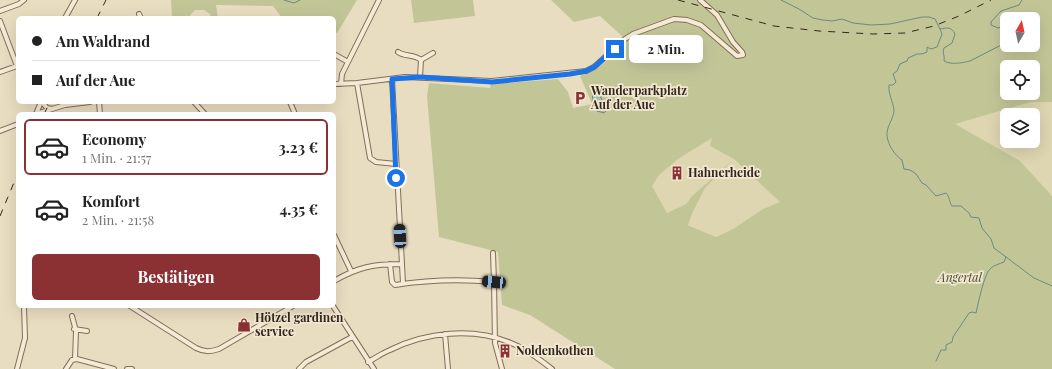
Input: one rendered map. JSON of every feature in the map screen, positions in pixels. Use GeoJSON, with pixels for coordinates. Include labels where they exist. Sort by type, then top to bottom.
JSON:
{"type":"FeatureCollection","features":[{"type":"Feature","properties":{"kind":"street"},"geometry":{"type":"LineString","coordinates":[[0,11],[19,4],[24,0]]}},
{"type":"Feature","properties":{"kind":"street"},"geometry":{"type":"LineString","coordinates":[[66,16],[75,0]]}},
{"type":"Feature","properties":{"kind":"street"},"geometry":{"type":"LineString","coordinates":[[341,84],[341,76],[379,0]]}},
{"type":"Feature","properties":{"kind":"street"},"geometry":{"type":"LineString","coordinates":[[336,84],[420,77],[492,82],[586,71],[594,67],[625,39],[633,34],[674,19],[692,21],[701,25],[737,56],[741,56],[743,54],[742,52],[733,42],[717,15],[700,0]]}},
{"type":"Feature","properties":{"kind":"street"},"geometry":{"type":"LineString","coordinates":[[0,21],[16,60]]}},
{"type":"Feature","properties":{"kind":"street"},"geometry":{"type":"LineString","coordinates":[[398,52],[417,57],[421,60]]}},
{"type":"Feature","properties":{"kind":"street"},"geometry":{"type":"LineString","coordinates":[[421,60],[433,53]]}},
{"type":"Feature","properties":{"kind":"street"},"geometry":{"type":"LineString","coordinates":[[336,55],[348,62]]}},
{"type":"Feature","properties":{"kind":"street"},"geometry":{"type":"LineString","coordinates":[[420,77],[421,60]]}},
{"type":"Feature","properties":{"kind":"street"},"geometry":{"type":"LineString","coordinates":[[0,72],[16,66]]}},
{"type":"Feature","properties":{"kind":"street"},"geometry":{"type":"LineString","coordinates":[[392,79],[403,283]]}},
{"type":"Feature","properties":{"kind":"street"},"geometry":{"type":"LineString","coordinates":[[357,83],[370,158],[376,162],[396,164]]}},
{"type":"Feature","properties":{"kind":"street"},"geometry":{"type":"LineString","coordinates":[[43,104],[52,112],[66,104]]}},
{"type":"Feature","properties":{"kind":"street"},"geometry":{"type":"LineString","coordinates":[[196,104],[202,112]]}},
{"type":"Feature","properties":{"kind":"street"},"geometry":{"type":"LineString","coordinates":[[0,131],[16,125]]}},
{"type":"Feature","properties":{"kind":"street"},"geometry":{"type":"LineString","coordinates":[[336,239],[351,271]]}},
{"type":"Feature","properties":{"kind":"street"},"geometry":{"type":"LineString","coordinates":[[494,253],[495,338],[502,369]]}},
{"type":"Feature","properties":{"kind":"street"},"geometry":{"type":"LineString","coordinates":[[390,264],[392,284],[394,285],[403,283],[454,280],[494,282]]}},
{"type":"Feature","properties":{"kind":"street"},"geometry":{"type":"LineString","coordinates":[[336,280],[351,271],[367,267],[401,264]]}},
{"type":"Feature","properties":{"kind":"street"},"geometry":{"type":"LineString","coordinates":[[17,369],[24,338],[24,308]]}},
{"type":"Feature","properties":{"kind":"street"},"geometry":{"type":"LineString","coordinates":[[133,308],[196,348],[208,352],[219,349],[290,308]]}},
{"type":"Feature","properties":{"kind":"street"},"geometry":{"type":"LineString","coordinates":[[334,308],[368,362],[374,369]]}},
{"type":"Feature","properties":{"kind":"street"},"geometry":{"type":"LineString","coordinates":[[72,316],[74,321],[74,329],[76,331],[75,359]]}},
{"type":"Feature","properties":{"kind":"street"},"geometry":{"type":"LineString","coordinates":[[74,329],[87,331]]}},
{"type":"Feature","properties":{"kind":"street"},"geometry":{"type":"LineString","coordinates":[[445,334],[448,369]]}},
{"type":"Feature","properties":{"kind":"street"},"geometry":{"type":"LineString","coordinates":[[368,362],[390,350],[412,341],[445,334],[473,334],[495,338],[518,346],[552,369]]}},
{"type":"Feature","properties":{"kind":"street"},"geometry":{"type":"LineString","coordinates":[[299,369],[306,362],[352,337]]}},
{"type":"Feature","properties":{"kind":"street"},"geometry":{"type":"LineString","coordinates":[[66,369],[72,360],[75,359]]}},
{"type":"Feature","properties":{"kind":"street"},"geometry":{"type":"LineString","coordinates":[[75,359],[114,369]]}},
{"type":"Feature","properties":{"kind":"street"},"geometry":{"type":"LineString","coordinates":[[127,369],[132,369]]}},
{"type":"Feature","properties":{"kind":"shaded area"},"geometry":{"type":"Polygon","coordinates":[[[1031,102],[1052,102],[1052,196],[954,124],[1000,111],[1000,148],[1040,148],[1040,108],[1010,108],[1031,102]]]}},
{"type":"Feature","properties":{"kind":"shaded area"},"geometry":{"type":"Polygon","coordinates":[[[713,137],[780,202],[763,209],[733,229],[716,237],[688,224],[705,188],[729,164],[692,196],[686,204],[667,213],[652,186],[658,175],[678,159],[713,137]]]}},
{"type":"Feature","properties":{"kind":"green space"},"geometry":{"type":"Polygon","coordinates":[[[171,0],[357,0],[337,33],[336,16],[280,16],[273,6],[216,5],[218,16],[210,16],[204,10],[195,10],[190,16],[172,16],[171,0]]]}},
{"type":"Feature","properties":{"kind":"green space"},"geometry":{"type":"Polygon","coordinates":[[[411,0],[473,0],[475,16],[414,23],[411,0]]]}},
{"type":"Feature","properties":{"kind":"green space","name":"Angertal"},"geometry":{"type":"Polygon","coordinates":[[[551,0],[1052,0],[1052,102],[1031,102],[1010,108],[1000,108],[1000,111],[955,124],[1020,161],[1052,196],[1052,369],[615,369],[530,315],[502,305],[498,252],[439,237],[427,96],[429,83],[490,88],[491,84],[558,79],[568,92],[573,108],[592,104],[580,76],[598,67],[624,46],[627,41],[644,32],[624,38],[600,16],[574,22],[551,0]],[[712,138],[678,159],[659,175],[652,186],[667,213],[686,204],[692,196],[734,159],[710,146],[712,138]],[[734,159],[705,188],[688,225],[716,237],[733,229],[763,209],[780,202],[734,159]]]}},
{"type":"Feature","properties":{"kind":"water"},"geometry":{"type":"Polygon","coordinates":[[[595,89],[602,99],[606,111],[604,113],[597,111],[593,101],[592,90],[595,89]]]}},
{"type":"Feature","properties":{"kind":"waterway"},"geometry":{"type":"LineString","coordinates":[[284,0],[294,3],[300,0]]}},
{"type":"Feature","properties":{"kind":"waterway"},"geometry":{"type":"LineString","coordinates":[[781,0],[813,18],[823,20],[832,21],[842,19],[853,23],[871,25],[890,24],[922,17],[935,19],[940,29],[947,28],[955,34],[952,43],[943,50],[944,61],[950,63],[970,61],[1000,46]]}},
{"type":"Feature","properties":{"kind":"waterway"},"geometry":{"type":"LineString","coordinates":[[1000,12],[1019,5],[1022,0]]}},
{"type":"Feature","properties":{"kind":"waterway"},"geometry":{"type":"LineString","coordinates":[[1000,12],[991,22],[991,25],[1000,27]]}},
{"type":"Feature","properties":{"kind":"waterway"},"geometry":{"type":"LineString","coordinates":[[940,29],[942,34],[937,47],[931,49],[927,47],[927,52],[908,58],[907,61],[900,64],[897,71],[893,74],[896,82],[893,85],[889,85],[889,88],[894,112],[887,132],[890,146],[895,154],[902,160],[904,169],[910,170],[916,174],[922,183],[926,185],[936,196],[946,193],[952,206],[961,206],[969,213],[971,217],[979,218],[982,228],[991,239],[994,248],[1034,278],[1052,286]]}},
{"type":"Feature","properties":{"kind":"waterway"},"geometry":{"type":"LineString","coordinates":[[936,361],[941,350],[946,350],[946,345],[952,342],[953,337],[969,313],[976,313],[986,277],[990,269],[993,266],[1004,262],[1006,257]]}},
{"type":"Feature","properties":{"kind":"railway"},"geometry":{"type":"LineString","coordinates":[[98,16],[106,0]]}},
{"type":"Feature","properties":{"kind":"railway"},"geometry":{"type":"LineString","coordinates":[[678,0],[774,26],[819,31],[873,34],[905,33],[934,26],[959,16],[991,0]]}},
{"type":"Feature","properties":{"kind":"railway"},"geometry":{"type":"LineString","coordinates":[[45,112],[49,104]]}},
{"type":"Feature","properties":{"kind":"railway"},"geometry":{"type":"LineString","coordinates":[[0,216],[16,178]]}},
{"type":"Feature","properties":{"kind":"place","name":"Wanderparkplatz Auf der Aue"},"geometry":{"type":"Point","coordinates":[580,98]}},
{"type":"Feature","properties":{"kind":"place","name":"Hahnerheide"},"geometry":{"type":"Point","coordinates":[677,173]}},
{"type":"Feature","properties":{"kind":"place","name":"Hötzel gardinen service"},"geometry":{"type":"Point","coordinates":[244,325]}},
{"type":"Feature","properties":{"kind":"place","name":"Noldenkothen"},"geometry":{"type":"Point","coordinates":[505,351]}},
{"type":"Feature","properties":{"kind":"route"},"geometry":{"type":"LineString","coordinates":[[396,178],[392,79],[420,77],[492,82],[570,74],[586,71],[594,67],[615,49]]}}]}
